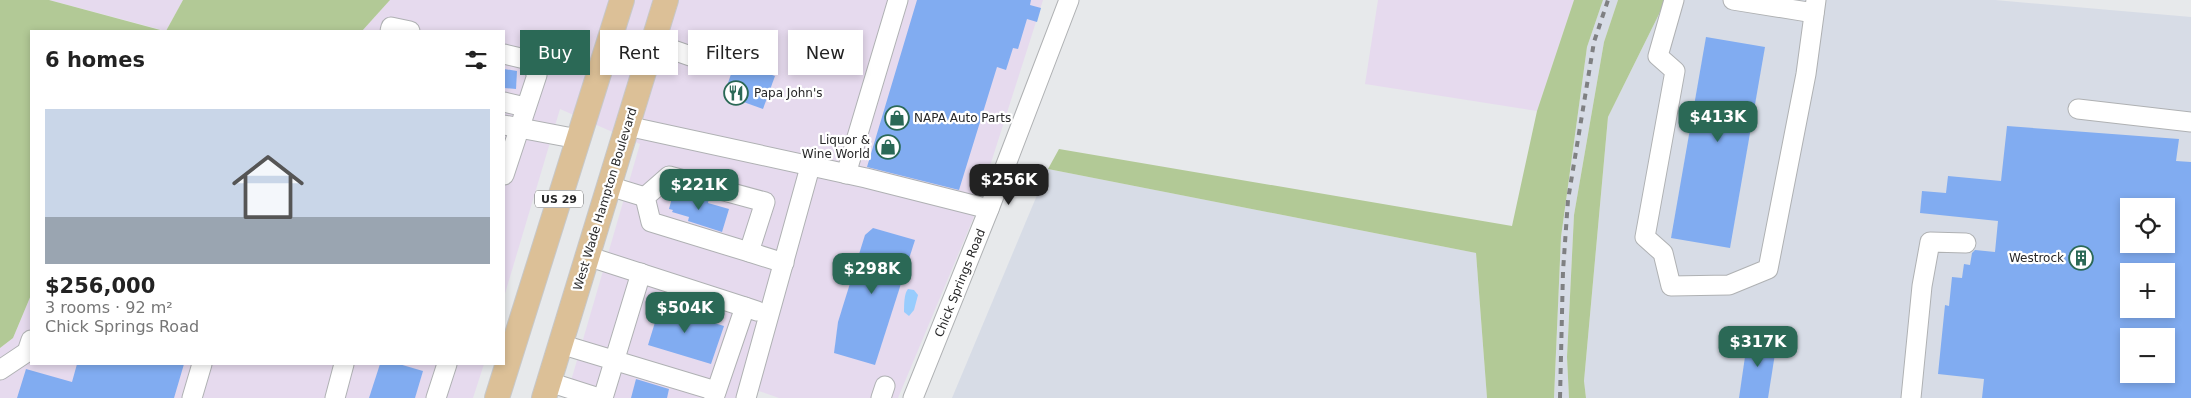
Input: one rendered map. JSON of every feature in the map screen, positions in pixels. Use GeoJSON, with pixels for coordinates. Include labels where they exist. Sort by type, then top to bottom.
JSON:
{"type":"FeatureCollection","features":[{"type":"Feature","properties":{"kind":"main road","name":"US 29"},"geometry":{"type":"LineString","coordinates":[[505,361],[509,342],[578,139],[622,0]]}},
{"type":"Feature","properties":{"kind":"main road","name":"West Wade Hampton Boulevard"},"geometry":{"type":"LineString","coordinates":[[657,30],[666,0]]}},
{"type":"Feature","properties":{"kind":"main road","name":"West Wade Hampton Boulevard"},"geometry":{"type":"LineString","coordinates":[[546,390],[643,75]]}},
{"type":"Feature","properties":{"kind":"main road","name":"US 29"},"geometry":{"type":"LineString","coordinates":[[497,398],[504,365]]}},
{"type":"Feature","properties":{"kind":"street"},"geometry":{"type":"LineString","coordinates":[[846,174],[898,0]]}},
{"type":"Feature","properties":{"kind":"street","name":"Chick Springs Road"},"geometry":{"type":"LineString","coordinates":[[913,398],[989,210],[1069,0]]}},
{"type":"Feature","properties":{"kind":"street"},"geometry":{"type":"LineString","coordinates":[[1674,0],[1658,56],[1675,71],[1645,237],[1662,253],[1671,286],[1729,285],[1768,269],[1806,74],[1815,7],[1733,0]]}},
{"type":"Feature","properties":{"kind":"street"},"geometry":{"type":"LineString","coordinates":[[390,30],[391,27],[405,30]]}},
{"type":"Feature","properties":{"kind":"street"},"geometry":{"type":"LineString","coordinates":[[505,54],[529,60],[537,75],[525,107],[511,126],[505,168]]}},
{"type":"Feature","properties":{"kind":"street"},"geometry":{"type":"LineString","coordinates":[[505,102],[525,107]]}},
{"type":"Feature","properties":{"kind":"street"},"geometry":{"type":"LineString","coordinates":[[2078,109],[2191,122]]}},
{"type":"Feature","properties":{"kind":"street"},"geometry":{"type":"LineString","coordinates":[[511,126],[578,139]]}},
{"type":"Feature","properties":{"kind":"street"},"geometry":{"type":"LineString","coordinates":[[627,126],[846,174],[989,210]]}},
{"type":"Feature","properties":{"kind":"street"},"geometry":{"type":"LineString","coordinates":[[746,398],[810,167]]}},
{"type":"Feature","properties":{"kind":"street"},"geometry":{"type":"LineString","coordinates":[[645,197],[668,176],[764,202],[749,252]]}},
{"type":"Feature","properties":{"kind":"street"},"geometry":{"type":"LineString","coordinates":[[609,186],[645,197]]}},
{"type":"Feature","properties":{"kind":"street"},"geometry":{"type":"LineString","coordinates":[[645,197],[651,222],[784,263]]}},
{"type":"Feature","properties":{"kind":"street"},"geometry":{"type":"LineString","coordinates":[[1911,398],[1922,286],[1930,242],[1966,243]]}},
{"type":"Feature","properties":{"kind":"street"},"geometry":{"type":"LineString","coordinates":[[587,256],[770,314]]}},
{"type":"Feature","properties":{"kind":"street"},"geometry":{"type":"LineString","coordinates":[[603,398],[613,359],[642,273]]}},
{"type":"Feature","properties":{"kind":"street"},"geometry":{"type":"LineString","coordinates":[[560,344],[613,359],[715,394],[745,307]]}},
{"type":"Feature","properties":{"kind":"street"},"geometry":{"type":"LineString","coordinates":[[0,370],[27,352],[30,343]]}},
{"type":"Feature","properties":{"kind":"street"},"geometry":{"type":"LineString","coordinates":[[192,398],[202,365]]}},
{"type":"Feature","properties":{"kind":"street"},"geometry":{"type":"LineString","coordinates":[[334,398],[344,365]]}},
{"type":"Feature","properties":{"kind":"street"},"geometry":{"type":"LineString","coordinates":[[436,398],[447,365]]}},
{"type":"Feature","properties":{"kind":"street"},"geometry":{"type":"LineString","coordinates":[[546,390],[598,398]]}},
{"type":"Feature","properties":{"kind":"shaded area"},"geometry":{"type":"Polygon","coordinates":[[[49,0],[183,0],[167,30],[49,0]]]}},
{"type":"Feature","properties":{"kind":"shaded area"},"geometry":{"type":"Polygon","coordinates":[[[390,0],[1043,0],[973,219],[898,398],[779,398],[753,389],[750,398],[566,398],[640,144],[560,109],[505,294],[505,30],[363,30],[390,0]]]}},
{"type":"Feature","properties":{"kind":"shaded area"},"geometry":{"type":"Polygon","coordinates":[[[1378,0],[1574,0],[1537,111],[1365,84],[1378,0]]]}},
{"type":"Feature","properties":{"kind":"shaded area"},"geometry":{"type":"Polygon","coordinates":[[[1603,0],[1618,0],[1604,42],[1574,215],[1567,357],[1569,398],[1554,398],[1561,237],[1587,47],[1603,0]]]}},
{"type":"Feature","properties":{"kind":"shaded area"},"geometry":{"type":"Polygon","coordinates":[[[1666,0],[1995,0],[2191,17],[2191,398],[1586,398],[1584,381],[1608,117],[1666,0]]]}},
{"type":"Feature","properties":{"kind":"shaded area"},"geometry":{"type":"Polygon","coordinates":[[[1048,169],[1476,253],[1487,398],[952,398],[1048,169]]]}},
{"type":"Feature","properties":{"kind":"shaded area"},"geometry":{"type":"Polygon","coordinates":[[[30,297],[30,365],[484,365],[473,398],[0,398],[0,348],[13,338],[30,297]]]}},
{"type":"Feature","properties":{"kind":"green space"},"geometry":{"type":"Polygon","coordinates":[[[0,0],[49,0],[160,30],[30,30],[30,297],[13,338],[0,348],[0,0]]]}},
{"type":"Feature","properties":{"kind":"green space"},"geometry":{"type":"Polygon","coordinates":[[[183,0],[390,0],[363,30],[167,30],[183,0]]]}},
{"type":"Feature","properties":{"kind":"green space"},"geometry":{"type":"Polygon","coordinates":[[[1574,0],[1603,0],[1587,47],[1561,237],[1554,398],[1487,398],[1476,253],[1048,169],[1059,149],[1512,226],[1537,111],[1574,0]]]}},
{"type":"Feature","properties":{"kind":"green space"},"geometry":{"type":"Polygon","coordinates":[[[1618,0],[1666,0],[1608,117],[1584,381],[1586,398],[1569,398],[1567,357],[1574,215],[1604,42],[1618,0]]]}},
{"type":"Feature","properties":{"kind":"water"},"geometry":{"type":"Polygon","coordinates":[[[908,289],[914,290],[918,295],[914,310],[909,316],[904,312],[905,296],[908,289]]]}},
{"type":"Feature","properties":{"kind":"building"},"geometry":{"type":"Polygon","coordinates":[[[917,0],[1031,0],[1030,5],[1041,8],[1037,22],[1027,19],[1018,49],[1013,48],[1006,70],[997,67],[959,190],[867,167],[917,0]]]}},
{"type":"Feature","properties":{"kind":"building"},"geometry":{"type":"Polygon","coordinates":[[[1706,37],[1765,47],[1730,248],[1671,238],[1706,37]]]}},
{"type":"Feature","properties":{"kind":"building"},"geometry":{"type":"Polygon","coordinates":[[[505,69],[517,71],[516,89],[505,88],[505,69]]]}},
{"type":"Feature","properties":{"kind":"building"},"geometry":{"type":"Polygon","coordinates":[[[731,75],[775,76],[763,109],[724,95],[731,75]]]}},
{"type":"Feature","properties":{"kind":"building","name":"Westrock"},"geometry":{"type":"Polygon","coordinates":[[[2007,126],[2179,139],[2176,161],[2191,162],[2191,398],[1982,398],[1984,379],[1938,374],[1945,305],[1949,306],[1952,277],[1962,278],[1964,264],[1970,265],[1972,253],[1975,250],[1995,252],[1998,221],[1920,213],[1922,191],[1946,193],[1948,176],[2001,181],[2007,126]]]}},
{"type":"Feature","properties":{"kind":"building"},"geometry":{"type":"Polygon","coordinates":[[[677,191],[709,198],[708,203],[729,209],[722,232],[688,221],[689,217],[672,212],[673,210],[669,209],[673,194],[676,195],[677,191]]]}},
{"type":"Feature","properties":{"kind":"building"},"geometry":{"type":"Polygon","coordinates":[[[873,228],[915,240],[875,365],[834,353],[838,322],[865,235],[873,228]]]}},
{"type":"Feature","properties":{"kind":"building"},"geometry":{"type":"Polygon","coordinates":[[[665,303],[674,306],[672,310],[724,326],[711,364],[648,345],[656,319],[653,318],[656,307],[665,303]]]}},
{"type":"Feature","properties":{"kind":"building"},"geometry":{"type":"Polygon","coordinates":[[[1748,336],[1777,341],[1768,398],[1739,398],[1748,336]]]}},
{"type":"Feature","properties":{"kind":"building"},"geometry":{"type":"Polygon","coordinates":[[[77,365],[184,365],[174,398],[17,398],[26,369],[72,382],[77,365]]]}},
{"type":"Feature","properties":{"kind":"building"},"geometry":{"type":"Polygon","coordinates":[[[380,365],[402,365],[423,371],[415,398],[369,398],[380,365]]]}},
{"type":"Feature","properties":{"kind":"building"},"geometry":{"type":"Polygon","coordinates":[[[636,379],[669,389],[667,398],[631,398],[636,379]]]}},
{"type":"Feature","properties":{"kind":"railway"},"geometry":{"type":"LineString","coordinates":[[1560,398],[1563,271],[1568,200],[1594,42],[1608,0]]}},
{"type":"Feature","properties":{"kind":"place","name":"Papa John's"},"geometry":{"type":"Point","coordinates":[736,93]}},
{"type":"Feature","properties":{"kind":"place","name":"NAPA Auto Parts"},"geometry":{"type":"Point","coordinates":[897,118]}},
{"type":"Feature","properties":{"kind":"place","name":"Liquor & Wine World"},"geometry":{"type":"Point","coordinates":[888,147]}},
{"type":"Feature","properties":{"kind":"place","name":"Westrock"},"geometry":{"type":"Point","coordinates":[2081,258]}}]}
